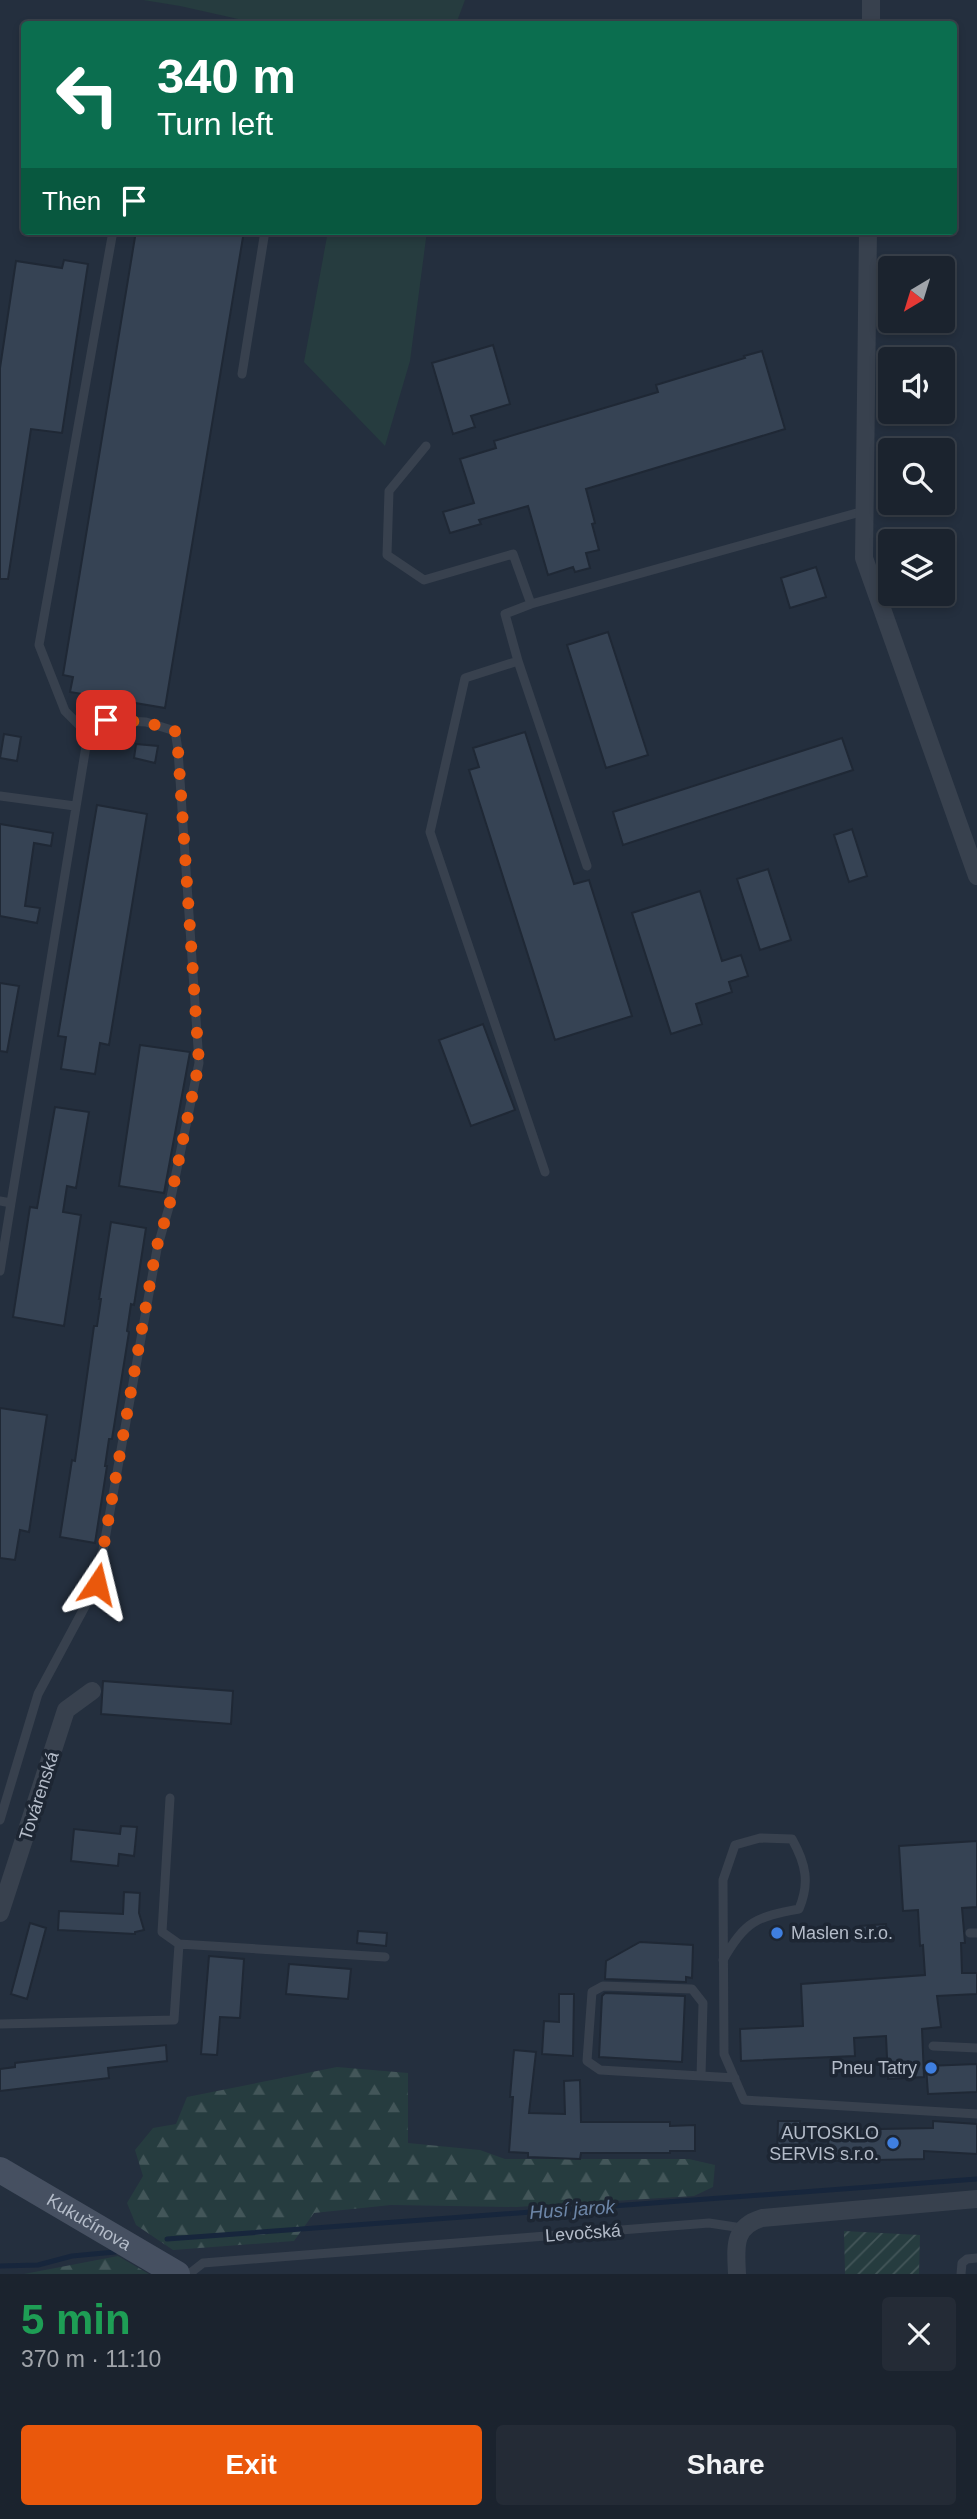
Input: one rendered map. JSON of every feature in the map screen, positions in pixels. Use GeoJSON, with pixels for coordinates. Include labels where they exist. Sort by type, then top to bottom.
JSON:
{"type":"FeatureCollection","features":[{"type":"Feature","properties":{"kind":"street"},"geometry":{"type":"LineString","coordinates":[[871,0],[871,21]]}},
{"type":"Feature","properties":{"kind":"street"},"geometry":{"type":"LineString","coordinates":[[868,235],[864,558],[977,876]]}},
{"type":"Feature","properties":{"kind":"street","name":"Továrenská"},"geometry":{"type":"LineString","coordinates":[[0,1913],[66,1710],[92,1690]]}},
{"type":"Feature","properties":{"kind":"street","name":"Kukučínova"},"geometry":{"type":"LineString","coordinates":[[0,2170],[170,2270]]}},
{"type":"Feature","properties":{"kind":"street","name":"Levočská"},"geometry":{"type":"LineString","coordinates":[[743,2228],[751,2221],[762,2218],[977,2199]]}},
{"type":"Feature","properties":{"kind":"street"},"geometry":{"type":"LineString","coordinates":[[737,2274],[737,2238],[743,2228]]}},
{"type":"Feature","properties":{"kind":"lane"},"geometry":{"type":"LineString","coordinates":[[88,734],[65,711],[39,645],[112,235]]}},
{"type":"Feature","properties":{"kind":"lane"},"geometry":{"type":"LineString","coordinates":[[242,374],[264,235]]}},
{"type":"Feature","properties":{"kind":"lane"},"geometry":{"type":"LineString","coordinates":[[426,446],[389,491],[387,555],[424,580],[513,554],[531,604]]}},
{"type":"Feature","properties":{"kind":"lane"},"geometry":{"type":"LineString","coordinates":[[587,866],[518,661],[505,614],[531,604],[864,511]]}},
{"type":"Feature","properties":{"kind":"lane"},"geometry":{"type":"LineString","coordinates":[[518,661],[465,678],[430,832],[545,1172]]}},
{"type":"Feature","properties":{"kind":"lane"},"geometry":{"type":"LineString","coordinates":[[0,1271],[88,734],[106,720],[146,722],[175,731],[178,750],[199,1063],[169,1207],[156,1249],[97,1584],[38,1693],[0,1820]]}},
{"type":"Feature","properties":{"kind":"lane"},"geometry":{"type":"LineString","coordinates":[[0,796],[75,806]]}},
{"type":"Feature","properties":{"kind":"lane"},"geometry":{"type":"LineString","coordinates":[[0,1201],[11,1203]]}},
{"type":"Feature","properties":{"kind":"lane"},"geometry":{"type":"LineString","coordinates":[[170,1798],[162,1932],[179,1944],[385,1957]]}},
{"type":"Feature","properties":{"kind":"lane"},"geometry":{"type":"LineString","coordinates":[[723,1960],[736,1937],[755,1920],[799,1909],[806,1892],[803,1859],[792,1839],[760,1838],[735,1845],[723,1880],[723,1960],[724,2054],[744,2100],[977,2114]]}},
{"type":"Feature","properties":{"kind":"lane"},"geometry":{"type":"LineString","coordinates":[[0,2024],[174,2020],[179,1944]]}},
{"type":"Feature","properties":{"kind":"lane"},"geometry":{"type":"LineString","coordinates":[[701,2076],[703,2003],[692,1989],[603,1986],[592,1992],[587,2061],[600,2070],[701,2076],[735,2078]]}},
{"type":"Feature","properties":{"kind":"lane"},"geometry":{"type":"LineString","coordinates":[[933,2046],[977,2048]]}},
{"type":"Feature","properties":{"kind":"lane","name":"Levočská"},"geometry":{"type":"LineString","coordinates":[[189,2274],[204,2263],[709,2223],[743,2228]]}},
{"type":"Feature","properties":{"kind":"lane"},"geometry":{"type":"LineString","coordinates":[[961,2274],[962,2263],[967,2259],[977,2258]]}},
{"type":"Feature","properties":{"kind":"green space"},"geometry":{"type":"Polygon","coordinates":[[[143,0],[465,0],[457,21],[248,21],[143,0]]]}},
{"type":"Feature","properties":{"kind":"green space"},"geometry":{"type":"Polygon","coordinates":[[[327,235],[426,235],[410,361],[385,446],[304,362],[327,235]]]}},
{"type":"Feature","properties":{"kind":"green space"},"geometry":{"type":"Polygon","coordinates":[[[337,2067],[408,2073],[408,2143],[480,2150],[505,2159],[689,2159],[715,2165],[713,2187],[694,2196],[516,2207],[391,2205],[314,2213],[294,2241],[173,2250],[136,2225],[127,2203],[143,2176],[135,2150],[153,2128],[176,2124],[187,2097],[337,2067]]]}},
{"type":"Feature","properties":{"kind":"green space"},"geometry":{"type":"Polygon","coordinates":[[[844,2231],[920,2235],[919,2274],[845,2274],[844,2231]]]}},
{"type":"Feature","properties":{"kind":"green space"},"geometry":{"type":"Polygon","coordinates":[[[118,2256],[149,2274],[24,2274],[118,2256]]]}},
{"type":"Feature","properties":{"kind":"building"},"geometry":{"type":"Polygon","coordinates":[[[135,235],[243,235],[165,708],[70,692],[73,677],[63,675],[135,235]]]}},
{"type":"Feature","properties":{"kind":"building"},"geometry":{"type":"Polygon","coordinates":[[[64,260],[88,264],[62,433],[31,429],[8,579],[0,579],[0,368],[16,261],[62,268],[64,260]]]}},
{"type":"Feature","properties":{"kind":"building"},"geometry":{"type":"Polygon","coordinates":[[[493,345],[510,404],[471,416],[475,427],[453,434],[432,363],[493,345]]]}},
{"type":"Feature","properties":{"kind":"building"},"geometry":{"type":"Polygon","coordinates":[[[762,351],[785,429],[586,489],[599,550],[586,553],[590,568],[575,572],[573,567],[548,575],[528,506],[479,520],[481,524],[450,533],[443,512],[474,503],[460,459],[496,448],[494,441],[658,392],[656,385],[762,351]]]}},
{"type":"Feature","properties":{"kind":"building"},"geometry":{"type":"Polygon","coordinates":[[[816,567],[826,597],[790,608],[781,578],[816,567]]]}},
{"type":"Feature","properties":{"kind":"building"},"geometry":{"type":"Polygon","coordinates":[[[608,632],[648,755],[606,768],[567,645],[608,632]]]}},
{"type":"Feature","properties":{"kind":"building"},"geometry":{"type":"Polygon","coordinates":[[[525,732],[574,884],[589,880],[632,1016],[555,1040],[469,770],[479,767],[473,748],[525,732]]]}},
{"type":"Feature","properties":{"kind":"building"},"geometry":{"type":"Polygon","coordinates":[[[4,734],[21,737],[17,761],[0,758],[4,734]]]}},
{"type":"Feature","properties":{"kind":"building"},"geometry":{"type":"Polygon","coordinates":[[[842,738],[853,770],[623,845],[613,812],[842,738]]]}},
{"type":"Feature","properties":{"kind":"building"},"geometry":{"type":"Polygon","coordinates":[[[136,744],[158,746],[155,763],[134,758],[136,744]]]}},
{"type":"Feature","properties":{"kind":"building"},"geometry":{"type":"Polygon","coordinates":[[[97,805],[147,814],[109,1045],[100,1043],[95,1074],[61,1069],[66,1037],[58,1036],[97,805]]]}},
{"type":"Feature","properties":{"kind":"building"},"geometry":{"type":"Polygon","coordinates":[[[0,824],[53,833],[51,846],[34,843],[25,906],[40,908],[37,923],[0,916],[0,824]]]}},
{"type":"Feature","properties":{"kind":"building"},"geometry":{"type":"Polygon","coordinates":[[[852,829],[867,876],[849,882],[834,835],[852,829]]]}},
{"type":"Feature","properties":{"kind":"building"},"geometry":{"type":"Polygon","coordinates":[[[768,869],[791,940],[760,950],[737,879],[768,869]]]}},
{"type":"Feature","properties":{"kind":"building"},"geometry":{"type":"Polygon","coordinates":[[[700,891],[722,961],[741,955],[748,976],[729,982],[732,992],[696,1004],[702,1024],[671,1034],[632,913],[700,891]]]}},
{"type":"Feature","properties":{"kind":"building"},"geometry":{"type":"Polygon","coordinates":[[[0,983],[19,986],[7,1052],[0,1051],[0,983]]]}},
{"type":"Feature","properties":{"kind":"building"},"geometry":{"type":"Polygon","coordinates":[[[483,1024],[515,1110],[471,1126],[439,1040],[483,1024]]]}},
{"type":"Feature","properties":{"kind":"building"},"geometry":{"type":"Polygon","coordinates":[[[140,1045],[190,1052],[164,1193],[119,1186],[140,1045]]]}},
{"type":"Feature","properties":{"kind":"building"},"geometry":{"type":"Polygon","coordinates":[[[55,1107],[89,1112],[76,1188],[67,1186],[63,1212],[81,1215],[64,1326],[13,1317],[30,1207],[37,1208],[55,1107]]]}},
{"type":"Feature","properties":{"kind":"building"},"geometry":{"type":"Polygon","coordinates":[[[111,1222],[146,1228],[134,1305],[131,1304],[112,1439],[109,1439],[95,1543],[60,1537],[72,1460],[75,1461],[94,1326],[97,1326],[111,1222]]]}},
{"type":"Feature","properties":{"kind":"building"},"geometry":{"type":"Polygon","coordinates":[[[0,1408],[47,1415],[29,1532],[20,1530],[15,1560],[0,1558],[0,1408]]]}},
{"type":"Feature","properties":{"kind":"building"},"geometry":{"type":"Polygon","coordinates":[[[103,1681],[233,1691],[231,1724],[101,1714],[103,1681]]]}},
{"type":"Feature","properties":{"kind":"building"},"geometry":{"type":"Polygon","coordinates":[[[121,1826],[137,1827],[134,1856],[119,1854],[118,1866],[71,1861],[74,1829],[120,1834],[121,1826]]]}},
{"type":"Feature","properties":{"kind":"building"},"geometry":{"type":"Polygon","coordinates":[[[977,1841],[977,1907],[962,1908],[965,1943],[961,1943],[962,1973],[977,1973],[977,1994],[937,1996],[941,2027],[922,2029],[924,2077],[888,2079],[886,2036],[854,2038],[855,2056],[741,2061],[740,2029],[803,2026],[801,1984],[925,1975],[918,1910],[903,1911],[899,1846],[977,1841]]]}},
{"type":"Feature","properties":{"kind":"building"},"geometry":{"type":"Polygon","coordinates":[[[124,1892],[140,1893],[139,1913],[144,1930],[135,1934],[58,1930],[59,1911],[123,1914],[124,1892]]]}},
{"type":"Feature","properties":{"kind":"building"},"geometry":{"type":"Polygon","coordinates":[[[30,1923],[46,1928],[27,1999],[11,1994],[30,1923]]]}},
{"type":"Feature","properties":{"kind":"building"},"geometry":{"type":"Polygon","coordinates":[[[886,1924],[887,1940],[862,1942],[860,1926],[886,1924]]]}},
{"type":"Feature","properties":{"kind":"building"},"geometry":{"type":"Polygon","coordinates":[[[358,1931],[387,1933],[386,1946],[357,1943],[358,1931]]]}},
{"type":"Feature","properties":{"kind":"building"},"geometry":{"type":"Polygon","coordinates":[[[640,1942],[693,1945],[692,1978],[686,1977],[686,1982],[605,1979],[606,1961],[640,1942]]]}},
{"type":"Feature","properties":{"kind":"building"},"geometry":{"type":"Polygon","coordinates":[[[209,1956],[244,1959],[240,2018],[220,2017],[217,2055],[201,2054],[209,1956]]]}},
{"type":"Feature","properties":{"kind":"building"},"geometry":{"type":"Polygon","coordinates":[[[289,1964],[351,1969],[348,1999],[286,1994],[289,1964]]]}},
{"type":"Feature","properties":{"kind":"building"},"geometry":{"type":"Polygon","coordinates":[[[605,1993],[685,1996],[682,2062],[599,2057],[602,1996],[605,1993]]]}},
{"type":"Feature","properties":{"kind":"building"},"geometry":{"type":"Polygon","coordinates":[[[559,1994],[574,1994],[573,2056],[542,2054],[544,2021],[559,2022],[559,1994]]]}},
{"type":"Feature","properties":{"kind":"building"},"geometry":{"type":"Polygon","coordinates":[[[166,2045],[167,2061],[108,2068],[109,2078],[0,2091],[0,2069],[15,2067],[15,2063],[166,2045]]]}},
{"type":"Feature","properties":{"kind":"building"},"geometry":{"type":"Polygon","coordinates":[[[514,2050],[536,2052],[529,2113],[565,2114],[564,2081],[580,2080],[581,2122],[670,2122],[670,2126],[695,2125],[695,2151],[581,2153],[580,2159],[528,2157],[528,2153],[509,2152],[514,2050]]]}},
{"type":"Feature","properties":{"kind":"building"},"geometry":{"type":"Polygon","coordinates":[[[977,2064],[977,2092],[928,2094],[926,2066],[977,2064]]]}},
{"type":"Feature","properties":{"kind":"building"},"geometry":{"type":"Polygon","coordinates":[[[778,2121],[800,2121],[799,2158],[777,2158],[778,2121]]]}},
{"type":"Feature","properties":{"kind":"building"},"geometry":{"type":"Polygon","coordinates":[[[933,2121],[977,2124],[977,2154],[924,2151],[924,2159],[829,2161],[828,2130],[933,2128],[933,2121]]]}},
{"type":"Feature","properties":{"kind":"waterway","name":"Husí jarok"},"geometry":{"type":"LineString","coordinates":[[167,2239],[977,2179]]}},
{"type":"Feature","properties":{"kind":"waterway","name":"Husí jarok"},"geometry":{"type":"LineString","coordinates":[[0,2266],[38,2265],[72,2256],[115,2252]]}},
{"type":"Feature","properties":{"kind":"place","name":"Maslen s.r.o."},"geometry":{"type":"Point","coordinates":[777,1933]}},
{"type":"Feature","properties":{"kind":"place","name":"Pneu Tatry"},"geometry":{"type":"Point","coordinates":[931,2068]}},
{"type":"Feature","properties":{"kind":"place","name":"AUTOSKLO SERVIS s.r.o."},"geometry":{"type":"Point","coordinates":[893,2143]}},
{"type":"Feature","properties":{"kind":"route"},"geometry":{"type":"LineString","coordinates":[[97,1584],[156,1249],[169,1207],[199,1063],[175,731],[146,722],[106,720]]}}]}
